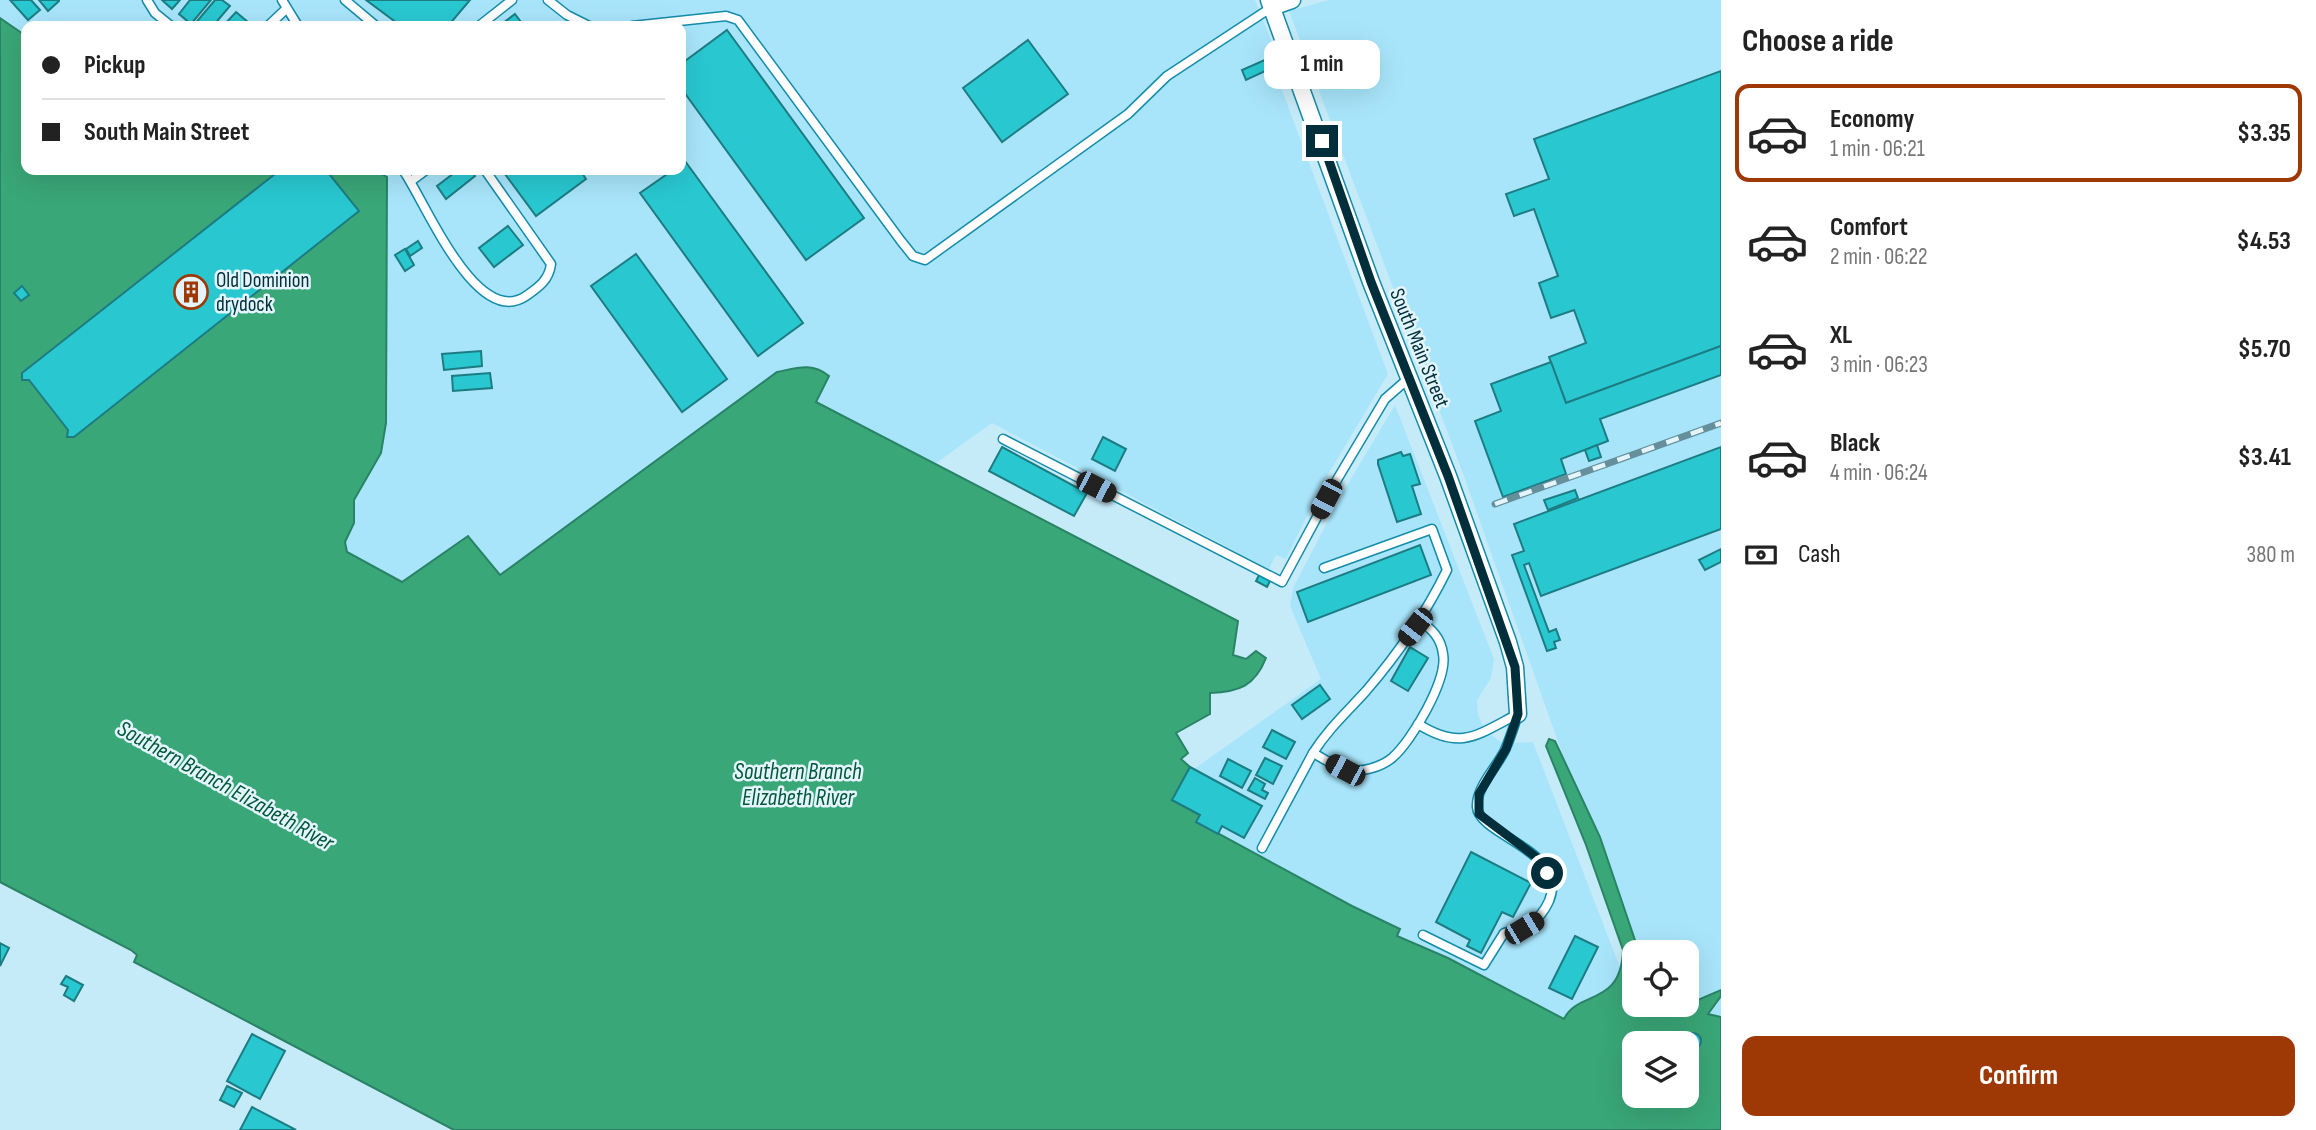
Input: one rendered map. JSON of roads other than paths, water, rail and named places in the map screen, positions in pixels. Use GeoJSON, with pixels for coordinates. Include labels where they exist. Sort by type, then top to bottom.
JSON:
{"type":"FeatureCollection","features":[{"type":"Feature","properties":{"kind":"street"},"geometry":{"type":"LineString","coordinates":[[1271,4],[1292,0]]}},
{"type":"Feature","properties":{"kind":"street","name":"South Main Street"},"geometry":{"type":"LineString","coordinates":[[1271,4],[1371,282],[1508,642],[1515,667],[1518,714]]}},
{"type":"Feature","properties":{"kind":"lane"},"geometry":{"type":"LineString","coordinates":[[147,0],[155,13],[165,21]]}},
{"type":"Feature","properties":{"kind":"lane"},"geometry":{"type":"LineString","coordinates":[[282,0],[294,21]]}},
{"type":"Feature","properties":{"kind":"lane"},"geometry":{"type":"LineString","coordinates":[[345,0],[370,21]]}},
{"type":"Feature","properties":{"kind":"lane"},"geometry":{"type":"LineString","coordinates":[[485,21],[512,0]]}},
{"type":"Feature","properties":{"kind":"lane"},"geometry":{"type":"LineString","coordinates":[[548,0],[581,21]]}},
{"type":"Feature","properties":{"kind":"lane"},"geometry":{"type":"LineString","coordinates":[[679,21],[726,16],[738,20],[901,241],[913,256],[925,260],[1128,114],[1167,76],[1271,4]]}},
{"type":"Feature","properties":{"kind":"lane"},"geometry":{"type":"LineString","coordinates":[[273,21],[286,9]]}},
{"type":"Feature","properties":{"kind":"lane"},"geometry":{"type":"LineString","coordinates":[[407,175],[430,222],[474,281],[491,299],[511,302],[522,299],[544,283],[551,264],[489,175]]}},
{"type":"Feature","properties":{"kind":"lane"},"geometry":{"type":"LineString","coordinates":[[411,181],[419,175]]}},
{"type":"Feature","properties":{"kind":"lane"},"geometry":{"type":"LineString","coordinates":[[1003,439],[1282,582],[1338,478],[1385,399],[1409,378]]}},
{"type":"Feature","properties":{"kind":"lane"},"geometry":{"type":"LineString","coordinates":[[1262,848],[1326,731],[1366,691],[1419,620],[1447,570],[1432,529],[1324,568]]}},
{"type":"Feature","properties":{"kind":"lane"},"geometry":{"type":"LineString","coordinates":[[1313,752],[1345,770],[1376,767],[1391,759],[1418,724],[1444,669],[1438,637],[1419,620]]}},
{"type":"Feature","properties":{"kind":"lane"},"geometry":{"type":"LineString","coordinates":[[1418,724],[1437,736],[1461,740],[1479,736],[1518,714]]}},
{"type":"Feature","properties":{"kind":"lane"},"geometry":{"type":"LineString","coordinates":[[1423,935],[1484,965],[1504,933],[1524,928],[1541,918],[1552,884],[1540,860],[1483,819],[1477,806],[1479,794],[1506,749],[1518,714]]}},
{"type":"Feature","properties":{"kind":"water","name":"Southern Branch Elizabeth River"},"geometry":{"type":"Polygon","coordinates":[[[0,18],[21,33],[21,175],[387,177],[386,423],[381,453],[354,500],[354,523],[345,542],[347,552],[402,582],[468,536],[500,575],[777,372],[804,367],[817,369],[829,376],[816,402],[1238,621],[1233,655],[1246,659],[1256,651],[1266,658],[1262,668],[1245,686],[1210,693],[1210,714],[1176,733],[1188,753],[1181,759],[1190,767],[1172,800],[1200,815],[1197,822],[1400,929],[1397,936],[1448,958],[1564,1019],[1570,1010],[1598,995],[1615,981],[1622,956],[1622,1017],[1699,1017],[1699,1000],[1721,990],[1721,996],[1708,1014],[1721,1017],[1721,1130],[454,1130],[134,962],[137,955],[0,882],[0,18]]]}},
{"type":"Feature","properties":{"kind":"water","name":"Southern Branch Elizabeth River"},"geometry":{"type":"Polygon","coordinates":[[[1549,739],[1555,741],[1600,837],[1635,940],[1622,940],[1622,947],[1586,845],[1546,746],[1549,739]]]}},
{"type":"Feature","properties":{"kind":"railway"},"geometry":{"type":"LineString","coordinates":[[1495,504],[1721,423]]}},
{"type":"Feature","properties":{"kind":"place","name":"Old Dominion drydock"},"geometry":{"type":"Point","coordinates":[191,292]}}]}
